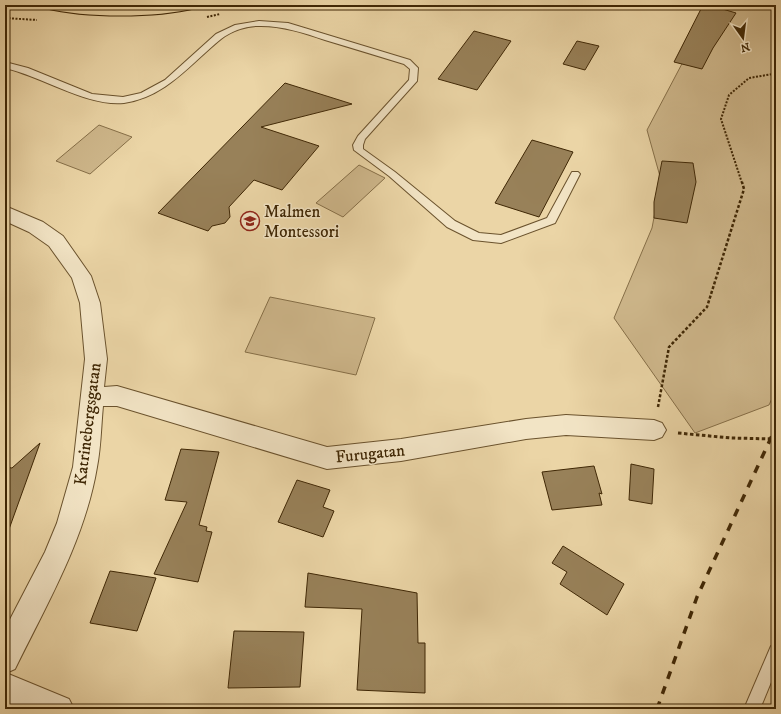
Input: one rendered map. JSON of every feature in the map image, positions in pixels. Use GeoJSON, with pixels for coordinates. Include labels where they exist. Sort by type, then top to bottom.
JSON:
{"type":"FeatureCollection","features":[{"type":"Feature","properties":{"kind":"highway"},"geometry":{"type":"LineString","coordinates":[[50,5],[92,10],[123,11],[191,5]]}},
{"type":"Feature","properties":{"kind":"street","name":"Katrinebergsgatan"},"geometry":{"type":"LineString","coordinates":[[5,213],[36,227],[56,241],[81,276],[90,303],[96,352],[93,397],[85,467],[70,523],[55,560],[5,658]]}},
{"type":"Feature","properties":{"kind":"street","name":"Furugatan"},"geometry":{"type":"LineString","coordinates":[[93,397],[117,396],[327,458],[401,450],[566,425],[654,430]]}},
{"type":"Feature","properties":{"kind":"street"},"geometry":{"type":"LineString","coordinates":[[5,687],[59,709]]}},
{"type":"Feature","properties":{"kind":"lane"},"geometry":{"type":"LineString","coordinates":[[5,66],[25,70],[90,96],[123,100],[144,95],[168,82],[219,36],[227,31],[249,24],[259,23],[285,25],[407,62],[414,68],[413,81],[361,138],[358,144],[359,150],[392,174],[451,224],[476,237],[501,239],[551,220],[575,174]]}},
{"type":"Feature","properties":{"kind":"lane"},"geometry":{"type":"LineString","coordinates":[[752,709],[776,651]]}},
{"type":"Feature","properties":{"kind":"path"},"geometry":{"type":"LineString","coordinates":[[776,71],[773,74],[749,78],[729,95],[721,119],[744,189],[707,307],[669,347],[654,430],[731,438],[776,439]]}},
{"type":"Feature","properties":{"kind":"shaded area"},"geometry":{"type":"Polygon","coordinates":[[[713,5],[776,5],[776,390],[769,405],[695,433],[614,318],[652,228],[661,180],[647,130],[713,5]]]}},
{"type":"Feature","properties":{"kind":"shaded area"},"geometry":{"type":"Polygon","coordinates":[[[99,125],[132,137],[90,174],[56,161],[99,125]]]}},
{"type":"Feature","properties":{"kind":"shaded area"},"geometry":{"type":"Polygon","coordinates":[[[359,165],[385,178],[343,217],[316,203],[359,165]]]}},
{"type":"Feature","properties":{"kind":"shaded area"},"geometry":{"type":"Polygon","coordinates":[[[270,297],[375,318],[356,375],[245,352],[270,297]]]}},
{"type":"Feature","properties":{"kind":"building"},"geometry":{"type":"Polygon","coordinates":[[[703,5],[709,5],[736,13],[713,48],[702,69],[674,62],[703,5]]]}},
{"type":"Feature","properties":{"kind":"building"},"geometry":{"type":"Polygon","coordinates":[[[474,31],[511,41],[477,90],[438,79],[474,31]]]}},
{"type":"Feature","properties":{"kind":"building"},"geometry":{"type":"Polygon","coordinates":[[[577,41],[599,46],[585,70],[563,64],[577,41]]]}},
{"type":"Feature","properties":{"kind":"building"},"geometry":{"type":"Polygon","coordinates":[[[285,83],[352,104],[261,127],[319,146],[282,190],[254,180],[229,207],[230,217],[225,223],[212,226],[208,231],[158,213],[285,83]]]}},
{"type":"Feature","properties":{"kind":"building"},"geometry":{"type":"Polygon","coordinates":[[[532,140],[573,152],[539,217],[495,203],[532,140]]]}},
{"type":"Feature","properties":{"kind":"building"},"geometry":{"type":"Polygon","coordinates":[[[662,161],[693,163],[696,182],[687,223],[654,218],[654,202],[662,161]]]}},
{"type":"Feature","properties":{"kind":"building"},"geometry":{"type":"Polygon","coordinates":[[[40,443],[8,532],[5,532],[5,467],[12,468],[40,443]]]}},
{"type":"Feature","properties":{"kind":"building"},"geometry":{"type":"Polygon","coordinates":[[[181,449],[219,452],[199,525],[207,527],[206,531],[212,532],[198,582],[154,574],[187,502],[165,500],[181,449]]]}},
{"type":"Feature","properties":{"kind":"building"},"geometry":{"type":"Polygon","coordinates":[[[631,464],[654,469],[652,504],[629,500],[631,464]]]}},
{"type":"Feature","properties":{"kind":"building"},"geometry":{"type":"Polygon","coordinates":[[[594,466],[602,494],[599,493],[602,505],[552,510],[542,472],[594,466]]]}},
{"type":"Feature","properties":{"kind":"building"},"geometry":{"type":"Polygon","coordinates":[[[297,480],[330,490],[323,507],[334,511],[323,537],[278,522],[297,480]]]}},
{"type":"Feature","properties":{"kind":"building"},"geometry":{"type":"Polygon","coordinates":[[[563,546],[624,584],[607,615],[560,584],[567,572],[552,563],[563,546]]]}},
{"type":"Feature","properties":{"kind":"building"},"geometry":{"type":"Polygon","coordinates":[[[110,571],[156,578],[137,631],[90,623],[110,571]]]}},
{"type":"Feature","properties":{"kind":"building"},"geometry":{"type":"Polygon","coordinates":[[[308,573],[417,593],[418,643],[425,643],[425,693],[357,690],[362,609],[305,607],[308,573]]]}},
{"type":"Feature","properties":{"kind":"building"},"geometry":{"type":"Polygon","coordinates":[[[234,631],[304,632],[300,687],[228,688],[234,631]]]}},
{"type":"Feature","properties":{"kind":"railway"},"geometry":{"type":"LineString","coordinates":[[657,709],[697,597],[776,427]]}},
{"type":"Feature","properties":{"kind":"place","name":"Malmen Montessori"},"geometry":{"type":"Point","coordinates":[250,221]}}]}
